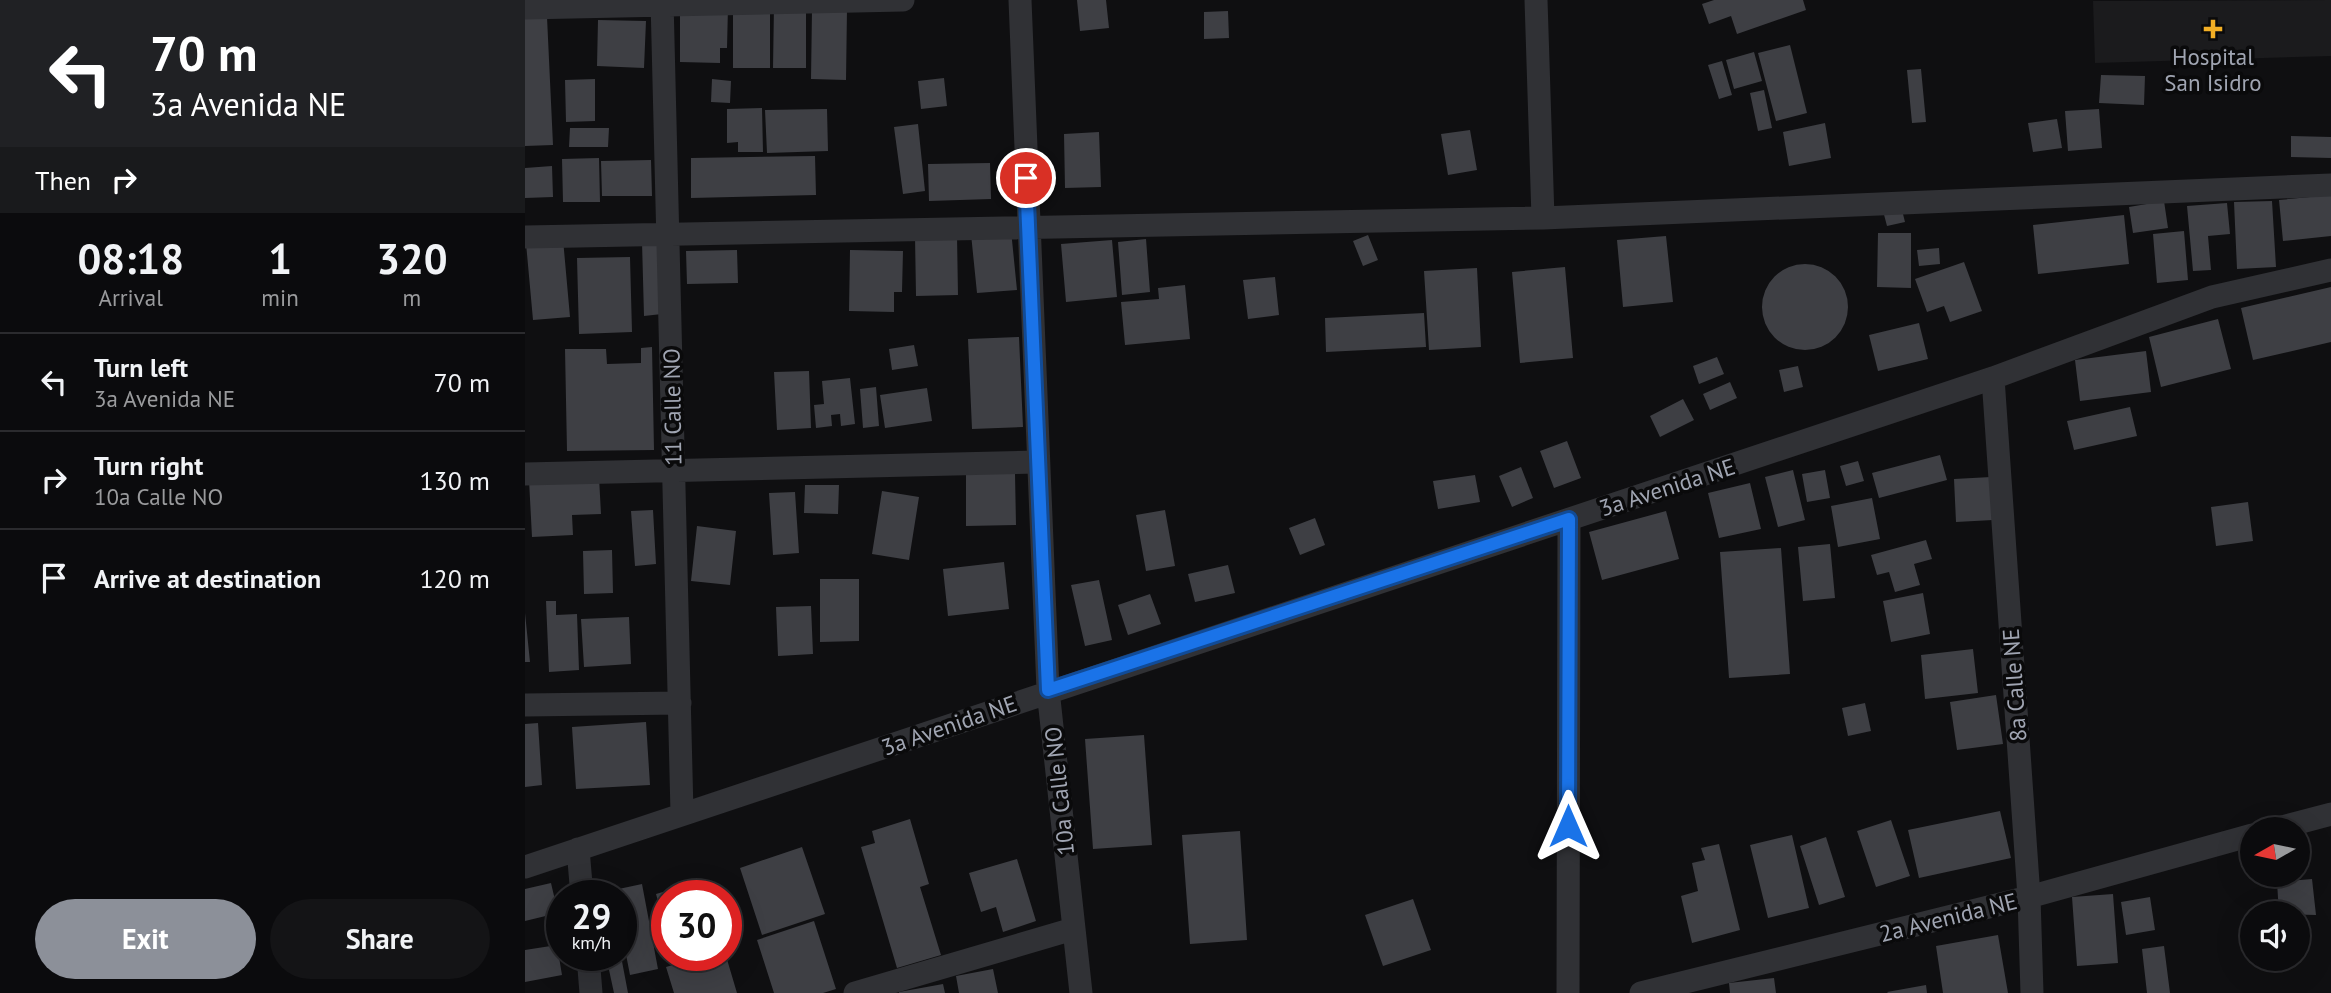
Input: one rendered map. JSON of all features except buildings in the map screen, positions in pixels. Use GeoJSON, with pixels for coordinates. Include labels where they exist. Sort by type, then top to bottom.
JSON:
{"type":"FeatureCollection","features":[{"type":"Feature","properties":{"kind":"street"},"geometry":{"type":"LineString","coordinates":[[525,8],[662,2],[903,0]]}},
{"type":"Feature","properties":{"kind":"street","name":"10a Calle NO"},"geometry":{"type":"LineString","coordinates":[[1020,0],[1048,690],[1081,993]]}},
{"type":"Feature","properties":{"kind":"street"},"geometry":{"type":"LineString","coordinates":[[1536,0],[1543,218]]}},
{"type":"Feature","properties":{"kind":"street","name":"11 Calle NO"},"geometry":{"type":"LineString","coordinates":[[662,2],[682,813]]}},
{"type":"Feature","properties":{"kind":"street"},"geometry":{"type":"LineString","coordinates":[[525,237],[1543,218],[2331,185]]}},
{"type":"Feature","properties":{"kind":"street","name":"3a Avenida NE"},"geometry":{"type":"LineString","coordinates":[[525,867],[682,813],[954,726],[1048,690],[1993,378],[2212,297],[2331,270]]}},
{"type":"Feature","properties":{"kind":"street","name":"8a Calle NE"},"geometry":{"type":"LineString","coordinates":[[1993,378],[2029,897],[2032,993]]}},
{"type":"Feature","properties":{"kind":"street"},"geometry":{"type":"LineString","coordinates":[[525,474],[1037,462]]}},
{"type":"Feature","properties":{"kind":"street"},"geometry":{"type":"LineString","coordinates":[[1568,993],[1569,519]]}},
{"type":"Feature","properties":{"kind":"street"},"geometry":{"type":"LineString","coordinates":[[525,705],[680,704]]}},
{"type":"Feature","properties":{"kind":"street"},"geometry":{"type":"LineString","coordinates":[[2310,820],[2331,814]]}},
{"type":"Feature","properties":{"kind":"street","name":"2a Avenida NE"},"geometry":{"type":"LineString","coordinates":[[1641,993],[2029,897],[2240,838]]}},
{"type":"Feature","properties":{"kind":"street"},"geometry":{"type":"LineString","coordinates":[[578,849],[581,880]]}},
{"type":"Feature","properties":{"kind":"street"},"geometry":{"type":"LineString","coordinates":[[855,993],[1073,929]]}},
{"type":"Feature","properties":{"kind":"street"},"geometry":{"type":"LineString","coordinates":[[589,971],[591,993]]}},
{"type":"Feature","properties":{"kind":"shaded area","name":"Hospital San Isidro"},"geometry":{"type":"Polygon","coordinates":[[[2331,0],[2331,56],[2095,63],[2093,1],[2331,0]]]}},
{"type":"Feature","properties":{"kind":"place","name":"Hospital San Isidro"},"geometry":{"type":"Point","coordinates":[2213,29]}},
{"type":"Feature","properties":{"kind":"route"},"geometry":{"type":"LineString","coordinates":[[1026,178],[1048,690],[1569,519],[1568,826]]}}]}
